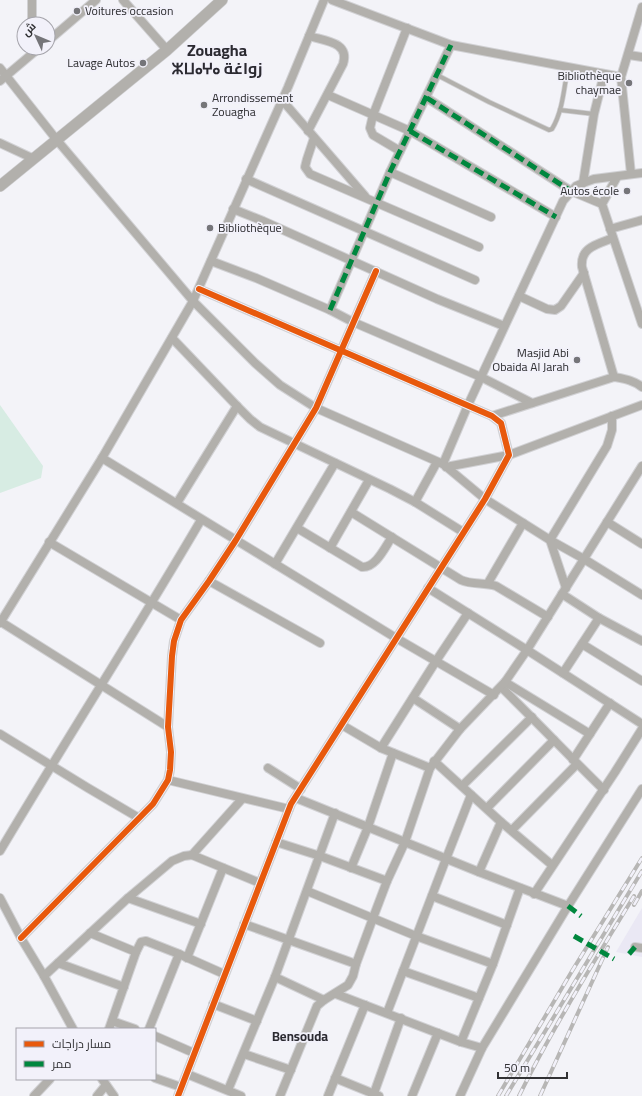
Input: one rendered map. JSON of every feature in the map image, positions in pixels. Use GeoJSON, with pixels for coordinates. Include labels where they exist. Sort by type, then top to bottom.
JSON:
{"type":"FeatureCollection","features":[{"type":"Feature","properties":{"kind":"main road"},"geometry":{"type":"LineString","coordinates":[[0,186],[32,158],[167,50],[222,0]]}},
{"type":"Feature","properties":{"kind":"street"},"geometry":{"type":"LineString","coordinates":[[32,0],[32,16]]}},
{"type":"Feature","properties":{"kind":"street"},"geometry":{"type":"LineString","coordinates":[[56,34],[96,0]]}},
{"type":"Feature","properties":{"kind":"street"},"geometry":{"type":"LineString","coordinates":[[123,0],[167,50]]}},
{"type":"Feature","properties":{"kind":"street"},"geometry":{"type":"LineString","coordinates":[[168,728],[0,622],[102,458],[193,301],[282,100],[324,0]]}},
{"type":"Feature","properties":{"kind":"street"},"geometry":{"type":"LineString","coordinates":[[332,0],[451,45],[621,78]]}},
{"type":"Feature","properties":{"kind":"street"},"geometry":{"type":"LineString","coordinates":[[630,174],[621,78],[642,7]]}},
{"type":"Feature","properties":{"kind":"street"},"geometry":{"type":"LineString","coordinates":[[400,151],[377,137],[370,128],[373,115],[407,28]]}},
{"type":"Feature","properties":{"kind":"street"},"geometry":{"type":"LineString","coordinates":[[308,131],[344,64],[345,53],[339,46],[309,36]]}},
{"type":"Feature","properties":{"kind":"street"},"geometry":{"type":"LineString","coordinates":[[330,310],[390,172],[427,98],[451,45]]}},
{"type":"Feature","properties":{"kind":"street"},"geometry":{"type":"LineString","coordinates":[[629,54],[642,57]]}},
{"type":"Feature","properties":{"kind":"street"},"geometry":{"type":"LineString","coordinates":[[3,78],[29,56]]}},
{"type":"Feature","properties":{"kind":"street"},"geometry":{"type":"LineString","coordinates":[[0,68],[3,78],[193,301],[270,378],[316,408],[442,464],[485,499],[642,595]]}},
{"type":"Feature","properties":{"kind":"street"},"geometry":{"type":"LineString","coordinates":[[583,183],[594,114],[604,74]]}},
{"type":"Feature","properties":{"kind":"street"},"geometry":{"type":"LineString","coordinates":[[328,95],[410,131],[556,217]]}},
{"type":"Feature","properties":{"kind":"street"},"geometry":{"type":"LineString","coordinates":[[427,98],[571,191],[602,204]]}},
{"type":"Feature","properties":{"kind":"street"},"geometry":{"type":"LineString","coordinates":[[282,100],[367,198]]}},
{"type":"Feature","properties":{"kind":"street"},"geometry":{"type":"LineString","coordinates":[[314,138],[305,167],[310,174],[479,247]]}},
{"type":"Feature","properties":{"kind":"street"},"geometry":{"type":"LineString","coordinates":[[0,143],[32,158]]}},
{"type":"Feature","properties":{"kind":"street"},"geometry":{"type":"LineString","coordinates":[[390,172],[492,217]]}},
{"type":"Feature","properties":{"kind":"street"},"geometry":{"type":"LineString","coordinates":[[415,502],[442,464],[504,326],[563,201],[576,186],[594,179],[642,173]]}},
{"type":"Feature","properties":{"kind":"street"},"geometry":{"type":"LineString","coordinates":[[617,177],[602,204],[642,324]]}},
{"type":"Feature","properties":{"kind":"street"},"geometry":{"type":"LineString","coordinates":[[246,179],[475,280]]}},
{"type":"Feature","properties":{"kind":"street"},"geometry":{"type":"LineString","coordinates":[[233,209],[437,299],[504,326]]}},
{"type":"Feature","properties":{"kind":"street"},"geometry":{"type":"LineString","coordinates":[[614,378],[581,261],[587,250],[612,234],[642,220]]}},
{"type":"Feature","properties":{"kind":"street"},"geometry":{"type":"LineString","coordinates":[[211,261],[256,278],[330,310],[353,322],[481,377],[532,403]]}},
{"type":"Feature","properties":{"kind":"street"},"geometry":{"type":"LineString","coordinates":[[21,938],[153,804],[168,780],[171,752],[168,728],[174,641],[181,620],[236,540],[316,408],[340,350],[376,271]]}},
{"type":"Feature","properties":{"kind":"street"},"geometry":{"type":"LineString","coordinates":[[519,296],[548,309],[555,310],[561,306],[584,273]]}},
{"type":"Feature","properties":{"kind":"street"},"geometry":{"type":"LineString","coordinates":[[178,1096],[212,1004],[289,809],[485,499],[509,455],[501,423],[492,416],[199,289]]}},
{"type":"Feature","properties":{"kind":"street"},"geometry":{"type":"LineString","coordinates":[[172,338],[237,406],[260,427],[415,502],[463,532]]}},
{"type":"Feature","properties":{"kind":"street"},"geometry":{"type":"LineString","coordinates":[[492,416],[614,378],[626,379],[642,387]]}},
{"type":"Feature","properties":{"kind":"street"},"geometry":{"type":"LineString","coordinates":[[442,464],[509,455],[642,405]]}},
{"type":"Feature","properties":{"kind":"street"},"geometry":{"type":"LineString","coordinates":[[177,503],[237,406]]}},
{"type":"Feature","properties":{"kind":"street"},"geometry":{"type":"LineString","coordinates":[[612,416],[611,434],[607,446],[550,540],[564,591],[599,618],[642,641]]}},
{"type":"Feature","properties":{"kind":"street"},"geometry":{"type":"LineString","coordinates":[[102,458],[396,638],[494,695]]}},
{"type":"Feature","properties":{"kind":"street"},"geometry":{"type":"LineString","coordinates":[[275,564],[335,464]]}},
{"type":"Feature","properties":{"kind":"street"},"geometry":{"type":"LineString","coordinates":[[280,1096],[317,1006],[348,985],[353,976],[373,918],[405,842],[432,764],[460,729],[503,685],[548,617],[642,466]]}},
{"type":"Feature","properties":{"kind":"street"},"geometry":{"type":"LineString","coordinates":[[330,548],[369,480]]}},
{"type":"Feature","properties":{"kind":"street"},"geometry":{"type":"LineString","coordinates":[[351,512],[467,583],[488,583],[548,617]]}},
{"type":"Feature","properties":{"kind":"street"},"geometry":{"type":"LineString","coordinates":[[0,851],[51,765],[153,602],[202,520]]}},
{"type":"Feature","properties":{"kind":"street"},"geometry":{"type":"LineString","coordinates":[[607,522],[642,544]]}},
{"type":"Feature","properties":{"kind":"street"},"geometry":{"type":"LineString","coordinates":[[488,583],[523,523]]}},
{"type":"Feature","properties":{"kind":"street"},"geometry":{"type":"LineString","coordinates":[[297,528],[357,565],[366,567],[373,564],[392,537]]}},
{"type":"Feature","properties":{"kind":"street"},"geometry":{"type":"LineString","coordinates":[[50,542],[181,620]]}},
{"type":"Feature","properties":{"kind":"street"},"geometry":{"type":"LineString","coordinates":[[209,581],[320,643]]}},
{"type":"Feature","properties":{"kind":"street"},"geometry":{"type":"LineString","coordinates":[[428,588],[642,724]]}},
{"type":"Feature","properties":{"kind":"street"},"geometry":{"type":"LineString","coordinates":[[381,748],[468,613]]}},
{"type":"Feature","properties":{"kind":"street"},"geometry":{"type":"LineString","coordinates":[[563,673],[599,618]]}},
{"type":"Feature","properties":{"kind":"street"},"geometry":{"type":"LineString","coordinates":[[582,644],[642,680]]}},
{"type":"Feature","properties":{"kind":"street"},"geometry":{"type":"LineString","coordinates":[[503,685],[575,762],[604,790]]}},
{"type":"Feature","properties":{"kind":"street"},"geometry":{"type":"LineString","coordinates":[[503,685],[590,734]]}},
{"type":"Feature","properties":{"kind":"street"},"geometry":{"type":"LineString","coordinates":[[413,698],[460,729]]}},
{"type":"Feature","properties":{"kind":"street"},"geometry":{"type":"LineString","coordinates":[[512,830],[575,762],[590,734],[610,704]]}},
{"type":"Feature","properties":{"kind":"street"},"geometry":{"type":"LineString","coordinates":[[462,786],[532,717]]}},
{"type":"Feature","properties":{"kind":"street"},"geometry":{"type":"LineString","coordinates":[[342,725],[381,748],[432,764],[462,786],[501,822],[552,865]]}},
{"type":"Feature","properties":{"kind":"street"},"geometry":{"type":"LineString","coordinates":[[534,894],[552,865],[604,790],[642,730]]}},
{"type":"Feature","properties":{"kind":"street"},"geometry":{"type":"LineString","coordinates":[[0,734],[139,818]]}},
{"type":"Feature","properties":{"kind":"street"},"geometry":{"type":"LineString","coordinates":[[487,808],[554,740]]}},
{"type":"Feature","properties":{"kind":"street"},"geometry":{"type":"LineString","coordinates":[[351,868],[368,827],[393,753]]}},
{"type":"Feature","properties":{"kind":"street"},"geometry":{"type":"LineString","coordinates":[[268,768],[301,789]]}},
{"type":"Feature","properties":{"kind":"street"},"geometry":{"type":"LineString","coordinates":[[168,780],[242,799],[289,809]]}},
{"type":"Feature","properties":{"kind":"street"},"geometry":{"type":"LineString","coordinates":[[460,1096],[482,1048],[568,906],[642,789]]}},
{"type":"Feature","properties":{"kind":"street"},"geometry":{"type":"LineString","coordinates":[[387,1013],[472,795]]}},
{"type":"Feature","properties":{"kind":"street"},"geometry":{"type":"LineString","coordinates":[[296,798],[534,894],[568,906]]}},
{"type":"Feature","properties":{"kind":"street"},"geometry":{"type":"LineString","coordinates":[[192,855],[242,799]]}},
{"type":"Feature","properties":{"kind":"street"},"geometry":{"type":"LineString","coordinates":[[228,1090],[275,977],[335,813]]}},
{"type":"Feature","properties":{"kind":"street"},"geometry":{"type":"LineString","coordinates":[[479,872],[501,822]]}},
{"type":"Feature","properties":{"kind":"street"},"geometry":{"type":"LineString","coordinates":[[276,842],[320,856],[387,882]]}},
{"type":"Feature","properties":{"kind":"street"},"geometry":{"type":"LineString","coordinates":[[44,976],[128,898],[172,861],[184,856],[192,855],[260,883]]}},
{"type":"Feature","properties":{"kind":"street"},"geometry":{"type":"LineString","coordinates":[[187,958],[223,868]]}},
{"type":"Feature","properties":{"kind":"street"},"geometry":{"type":"LineString","coordinates":[[462,1042],[494,964],[520,888]]}},
{"type":"Feature","properties":{"kind":"street"},"geometry":{"type":"LineString","coordinates":[[307,891],[416,936],[494,964]]}},
{"type":"Feature","properties":{"kind":"street"},"geometry":{"type":"LineString","coordinates":[[432,896],[507,925]]}},
{"type":"Feature","properties":{"kind":"street"},"geometry":{"type":"LineString","coordinates":[[0,898],[72,1028]]}},
{"type":"Feature","properties":{"kind":"street"},"geometry":{"type":"LineString","coordinates":[[128,898],[201,924]]}},
{"type":"Feature","properties":{"kind":"street"},"geometry":{"type":"LineString","coordinates":[[244,924],[356,964]]}},
{"type":"Feature","properties":{"kind":"street"},"geometry":{"type":"LineString","coordinates":[[90,933],[136,952]]}},
{"type":"Feature","properties":{"kind":"street"},"geometry":{"type":"LineString","coordinates":[[129,1028],[110,1025],[141,942],[146,941],[224,974]]}},
{"type":"Feature","properties":{"kind":"street"},"geometry":{"type":"LineString","coordinates":[[149,1028],[179,954]]}},
{"type":"Feature","properties":{"kind":"street"},"geometry":{"type":"LineString","coordinates":[[58,963],[124,987]]}},
{"type":"Feature","properties":{"kind":"street"},"geometry":{"type":"LineString","coordinates":[[403,971],[479,998]]}},
{"type":"Feature","properties":{"kind":"street"},"geometry":{"type":"LineString","coordinates":[[275,977],[324,1000]]}},
{"type":"Feature","properties":{"kind":"street"},"geometry":{"type":"LineString","coordinates":[[336,994],[462,1042],[482,1048]]}},
{"type":"Feature","properties":{"kind":"street"},"geometry":{"type":"LineString","coordinates":[[212,1004],[257,1021]]}},
{"type":"Feature","properties":{"kind":"street"},"geometry":{"type":"LineString","coordinates":[[328,1096],[365,1005]]}},
{"type":"Feature","properties":{"kind":"street"},"geometry":{"type":"LineString","coordinates":[[335,1078],[375,1095],[401,1018]]}},
{"type":"Feature","properties":{"kind":"street"},"geometry":{"type":"LineString","coordinates":[[412,1096],[438,1032]]}},
{"type":"Feature","properties":{"kind":"street"},"geometry":{"type":"LineString","coordinates":[[156,1036],[194,1053]]}},
{"type":"Feature","properties":{"kind":"street"},"geometry":{"type":"LineString","coordinates":[[244,1054],[290,1070]]}},
{"type":"Feature","properties":{"kind":"street"},"geometry":{"type":"LineString","coordinates":[[187,1074],[241,1096]]}},
{"type":"Feature","properties":{"kind":"street"},"geometry":{"type":"LineString","coordinates":[[156,1078],[181,1087]]}},
{"type":"Feature","properties":{"kind":"street"},"geometry":{"type":"LineString","coordinates":[[34,1096],[49,1080]]}},
{"type":"Feature","properties":{"kind":"street"},"geometry":{"type":"LineString","coordinates":[[97,1096],[104,1082],[114,1096]]}},
{"type":"Feature","properties":{"kind":"lane"},"geometry":{"type":"LineString","coordinates":[[437,75],[548,130],[552,129],[556,123],[568,67]]}},
{"type":"Feature","properties":{"kind":"lane"},"geometry":{"type":"LineString","coordinates":[[560,110],[594,114]]}},
{"type":"Feature","properties":{"kind":"shaded area"},"geometry":{"type":"Polygon","coordinates":[[[642,908],[642,957],[616,952],[642,908]]]}},
{"type":"Feature","properties":{"kind":"green space"},"geometry":{"type":"Polygon","coordinates":[[[0,405],[43,466],[41,478],[0,493],[0,405]]]}},
{"type":"Feature","properties":{"kind":"railway"},"geometry":{"type":"LineString","coordinates":[[498,1096],[572,971],[642,858]]}},
{"type":"Feature","properties":{"kind":"railway"},"geometry":{"type":"LineString","coordinates":[[506,1096],[642,871]]}},
{"type":"Feature","properties":{"kind":"railway"},"geometry":{"type":"LineString","coordinates":[[634,905],[642,891]]}},
{"type":"Feature","properties":{"kind":"railway"},"geometry":{"type":"LineString","coordinates":[[519,1096],[560,1020],[634,896]]}},
{"type":"Feature","properties":{"kind":"railway"},"geometry":{"type":"LineString","coordinates":[[540,1096],[608,947]]}},
{"type":"Feature","properties":{"kind":"marked path"},"geometry":{"type":"LineString","coordinates":[[330,310],[390,172],[451,45]]}},
{"type":"Feature","properties":{"kind":"marked path"},"geometry":{"type":"LineString","coordinates":[[427,98],[571,191]]}},
{"type":"Feature","properties":{"kind":"marked path"},"geometry":{"type":"LineString","coordinates":[[410,131],[556,217]]}},
{"type":"Feature","properties":{"kind":"marked path"},"geometry":{"type":"LineString","coordinates":[[568,906],[581,916]]}},
{"type":"Feature","properties":{"kind":"marked path"},"geometry":{"type":"LineString","coordinates":[[574,936],[614,959]]}},
{"type":"Feature","properties":{"kind":"marked path"},"geometry":{"type":"LineString","coordinates":[[629,954],[635,947]]}},
{"type":"Feature","properties":{"kind":"cycle path"},"geometry":{"type":"LineString","coordinates":[[21,938],[153,804],[168,780],[171,752],[168,727],[172,656],[174,641],[181,620],[236,540],[316,408],[376,271]]}},
{"type":"Feature","properties":{"kind":"cycle path"},"geometry":{"type":"LineString","coordinates":[[178,1096],[291,804],[485,499],[509,455],[501,423],[492,416],[199,289]]}},
{"type":"Feature","properties":{"kind":"place","name":"Voitures occasion"},"geometry":{"type":"Point","coordinates":[77,11]}},
{"type":"Feature","properties":{"kind":"place","name":"Lavage Autos"},"geometry":{"type":"Point","coordinates":[143,63]}},
{"type":"Feature","properties":{"kind":"place","name":"Bibliothèque chaymae"},"geometry":{"type":"Point","coordinates":[629,83]}},
{"type":"Feature","properties":{"kind":"place","name":"Arrondissement Zouagha"},"geometry":{"type":"Point","coordinates":[204,105]}},
{"type":"Feature","properties":{"kind":"place","name":"Autos école"},"geometry":{"type":"Point","coordinates":[627,191]}},
{"type":"Feature","properties":{"kind":"place","name":"Bibliothèque"},"geometry":{"type":"Point","coordinates":[210,228]}},
{"type":"Feature","properties":{"kind":"place","name":"Masjid Abi Obaida Al Jarah"},"geometry":{"type":"Point","coordinates":[577,360]}},
{"type":"Feature","properties":{"kind":"district","name":"Zouagha ⵣⵡⴰⵖⴰ زواغة"},"geometry":{"type":"Point","coordinates":[217,59]}},
{"type":"Feature","properties":{"kind":"district","name":"Bensouda"},"geometry":{"type":"Point","coordinates":[300,1036]}}]}
